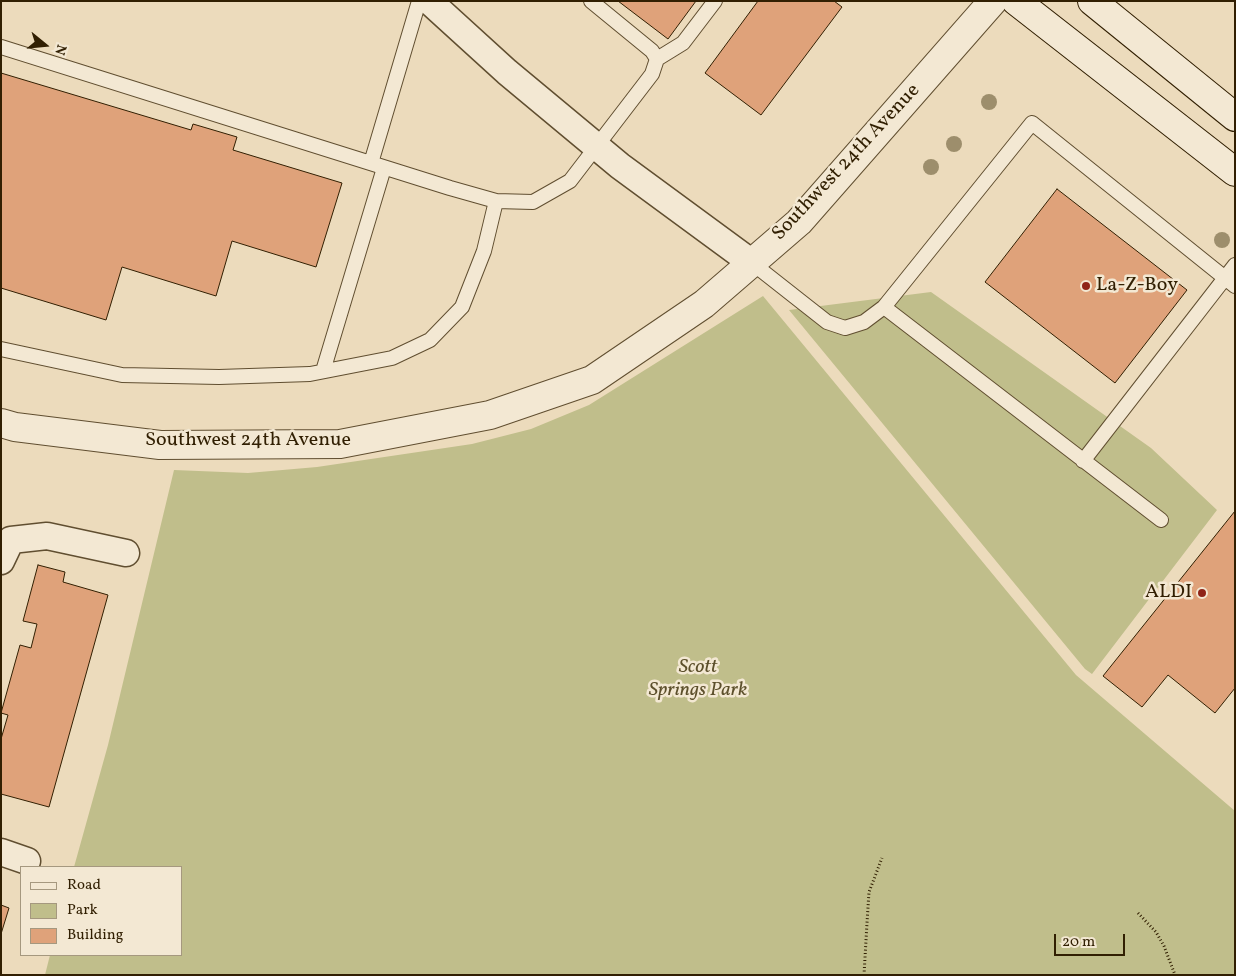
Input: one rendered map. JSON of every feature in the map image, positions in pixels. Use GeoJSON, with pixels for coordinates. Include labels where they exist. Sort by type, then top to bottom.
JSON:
{"type":"FeatureCollection","features":[{"type":"Feature","properties":{"kind":"street"},"geometry":{"type":"LineString","coordinates":[[429,1],[507,72],[620,166],[752,263]]}},
{"type":"Feature","properties":{"kind":"street","name":"Southwest 24th Avenue"},"geometry":{"type":"LineString","coordinates":[[1,423],[15,427],[160,445],[340,444],[490,415],[592,380],[704,304],[799,222],[993,1]]}},
{"type":"Feature","properties":{"kind":"street"},"geometry":{"type":"LineString","coordinates":[[1016,1],[1235,172]]}},
{"type":"Feature","properties":{"kind":"street"},"geometry":{"type":"LineString","coordinates":[[1092,1],[1235,117]]}},
{"type":"Feature","properties":{"kind":"street"},"geometry":{"type":"LineString","coordinates":[[1,561],[11,540],[47,536],[126,553]]}},
{"type":"Feature","properties":{"kind":"street"},"geometry":{"type":"LineString","coordinates":[[1,852],[27,861]]}},
{"type":"Feature","properties":{"kind":"lane"},"geometry":{"type":"LineString","coordinates":[[323,371],[419,1]]}},
{"type":"Feature","properties":{"kind":"lane"},"geometry":{"type":"LineString","coordinates":[[591,1],[652,51],[657,59]]}},
{"type":"Feature","properties":{"kind":"lane"},"geometry":{"type":"LineString","coordinates":[[1,47],[450,188],[496,201],[533,202],[570,181],[652,74],[657,59],[683,43],[715,1]]}},
{"type":"Feature","properties":{"kind":"lane"},"geometry":{"type":"LineString","coordinates":[[752,263],[827,322],[845,328],[864,322],[884,307],[1032,123],[1230,282]]}},
{"type":"Feature","properties":{"kind":"lane"},"geometry":{"type":"LineString","coordinates":[[1,350],[122,374],[219,377],[310,374],[392,358],[430,340],[462,307],[484,251],[496,201]]}},
{"type":"Feature","properties":{"kind":"lane"},"geometry":{"type":"LineString","coordinates":[[1083,461],[1230,282],[1235,265]]}},
{"type":"Feature","properties":{"kind":"lane"},"geometry":{"type":"LineString","coordinates":[[884,307],[1160,520]]}},
{"type":"Feature","properties":{"kind":"path"},"geometry":{"type":"LineString","coordinates":[[864,975],[869,892],[882,858]]}},
{"type":"Feature","properties":{"kind":"path"},"geometry":{"type":"LineString","coordinates":[[1138,913],[1156,932],[1164,946],[1175,975]]}},
{"type":"Feature","properties":{"kind":"green space"},"geometry":{"type":"Polygon","coordinates":[[[931,292],[1151,448],[1217,510],[1092,674],[1085,669],[789,310],[931,292]]]}},
{"type":"Feature","properties":{"kind":"green space","name":"Scott Springs Park"},"geometry":{"type":"Polygon","coordinates":[[[763,296],[1076,675],[1235,811],[1235,975],[45,975],[50,956],[182,956],[182,866],[74,866],[108,745],[174,470],[248,473],[317,467],[472,444],[531,429],[589,405],[763,296]]]}},
{"type":"Feature","properties":{"kind":"building"},"geometry":{"type":"Polygon","coordinates":[[[618,1],[696,1],[668,39],[618,1]]]}},
{"type":"Feature","properties":{"kind":"building"},"geometry":{"type":"Polygon","coordinates":[[[758,1],[834,1],[842,7],[761,115],[705,73],[758,1]]]}},
{"type":"Feature","properties":{"kind":"building"},"geometry":{"type":"Polygon","coordinates":[[[1,73],[191,130],[193,124],[237,137],[233,150],[342,183],[316,267],[232,241],[216,296],[122,267],[106,320],[1,288],[1,73]]]}},
{"type":"Feature","properties":{"kind":"building","name":"La-Z-Boy"},"geometry":{"type":"Polygon","coordinates":[[[1057,189],[1187,290],[1115,383],[985,282],[1057,189]]]}},
{"type":"Feature","properties":{"kind":"building","name":"ALDI"},"geometry":{"type":"Polygon","coordinates":[[[1235,511],[1235,688],[1215,713],[1168,675],[1142,707],[1103,676],[1235,511]]]}},
{"type":"Feature","properties":{"kind":"building"},"geometry":{"type":"Polygon","coordinates":[[[38,565],[65,572],[63,582],[108,595],[49,807],[1,794],[1,739],[8,715],[1,713],[20,645],[31,648],[37,624],[23,621],[38,565]]]}},
{"type":"Feature","properties":{"kind":"building"},"geometry":{"type":"Polygon","coordinates":[[[1,905],[9,908],[1,934],[1,905]]]}},
{"type":"Feature","properties":{"kind":"place","name":"La-Z-Boy"},"geometry":{"type":"Point","coordinates":[1086,286]}},
{"type":"Feature","properties":{"kind":"place","name":"ALDI"},"geometry":{"type":"Point","coordinates":[1202,593]}}]}
